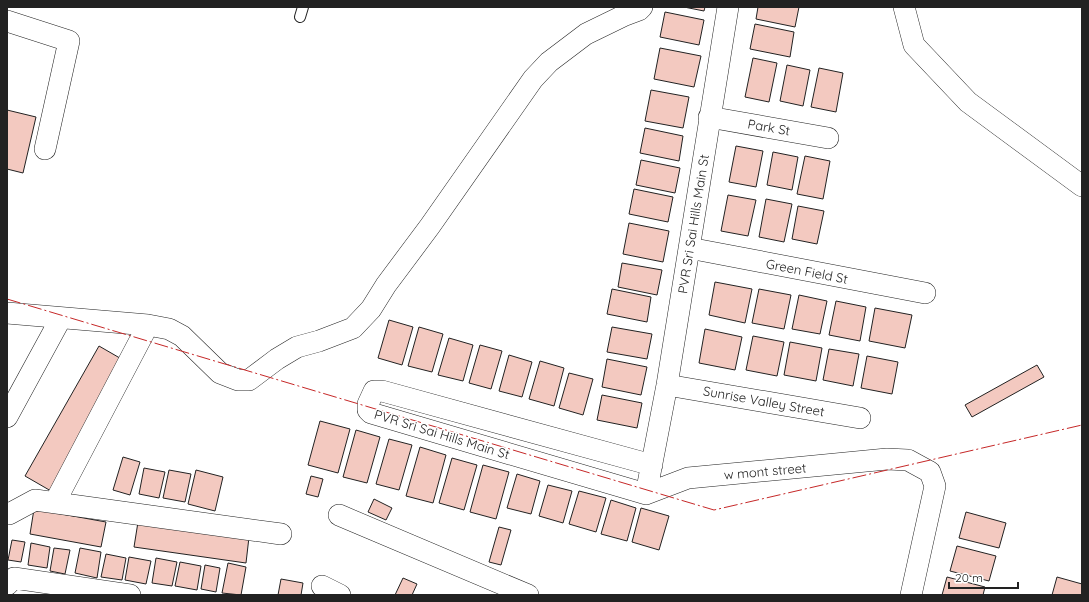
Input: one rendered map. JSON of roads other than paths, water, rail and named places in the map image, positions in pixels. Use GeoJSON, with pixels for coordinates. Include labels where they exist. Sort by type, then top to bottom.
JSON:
{"type":"FeatureCollection","features":[{"type":"Feature","properties":{"kind":"street"},"geometry":{"type":"LineString","coordinates":[[7,313],[148,325],[168,329],[182,336],[220,373],[238,380],[249,380],[277,358],[297,347],[353,328],[371,308],[533,78],[549,62],[586,34],[639,10],[642,7]]}},
{"type":"Feature","properties":{"kind":"street","name":"PVR Sri Sai Hills Main St"},"geometry":{"type":"LineString","coordinates":[[652,465],[382,391],[374,391],[368,404],[368,410],[371,413],[646,494],[652,465],[667,385],[709,117],[728,7]]}},
{"type":"Feature","properties":{"kind":"street"},"geometry":{"type":"LineString","coordinates":[[904,7],[914,45],[968,102],[1082,186]]}},
{"type":"Feature","properties":{"kind":"street"},"geometry":{"type":"LineString","coordinates":[[7,21],[69,41],[45,149]]}},
{"type":"Feature","properties":{"kind":"street","name":"Park St"},"geometry":{"type":"LineString","coordinates":[[709,117],[828,138]]}},
{"type":"Feature","properties":{"kind":"street","name":"Green Field St"},"geometry":{"type":"LineString","coordinates":[[689,248],[925,293]]}},
{"type":"Feature","properties":{"kind":"street"},"geometry":{"type":"LineString","coordinates":[[7,417],[61,318]]}},
{"type":"Feature","properties":{"kind":"street"},"geometry":{"type":"LineString","coordinates":[[55,502],[148,325]]}},
{"type":"Feature","properties":{"kind":"street","name":"Sunrise Valley Street"},"geometry":{"type":"LineString","coordinates":[[667,385],[860,418]]}},
{"type":"Feature","properties":{"kind":"street","name":"w mont street"},"geometry":{"type":"LineString","coordinates":[[646,494],[688,478],[887,460],[908,460],[930,472],[935,486],[911,595]]}},
{"type":"Feature","properties":{"kind":"street"},"geometry":{"type":"LineString","coordinates":[[7,513],[9,514],[35,500],[281,534]]}},
{"type":"Feature","properties":{"kind":"street"},"geometry":{"type":"LineString","coordinates":[[339,515],[528,595]]}},
{"type":"Feature","properties":{"kind":"street"},"geometry":{"type":"LineString","coordinates":[[7,585],[14,578],[130,595]]}}]}
